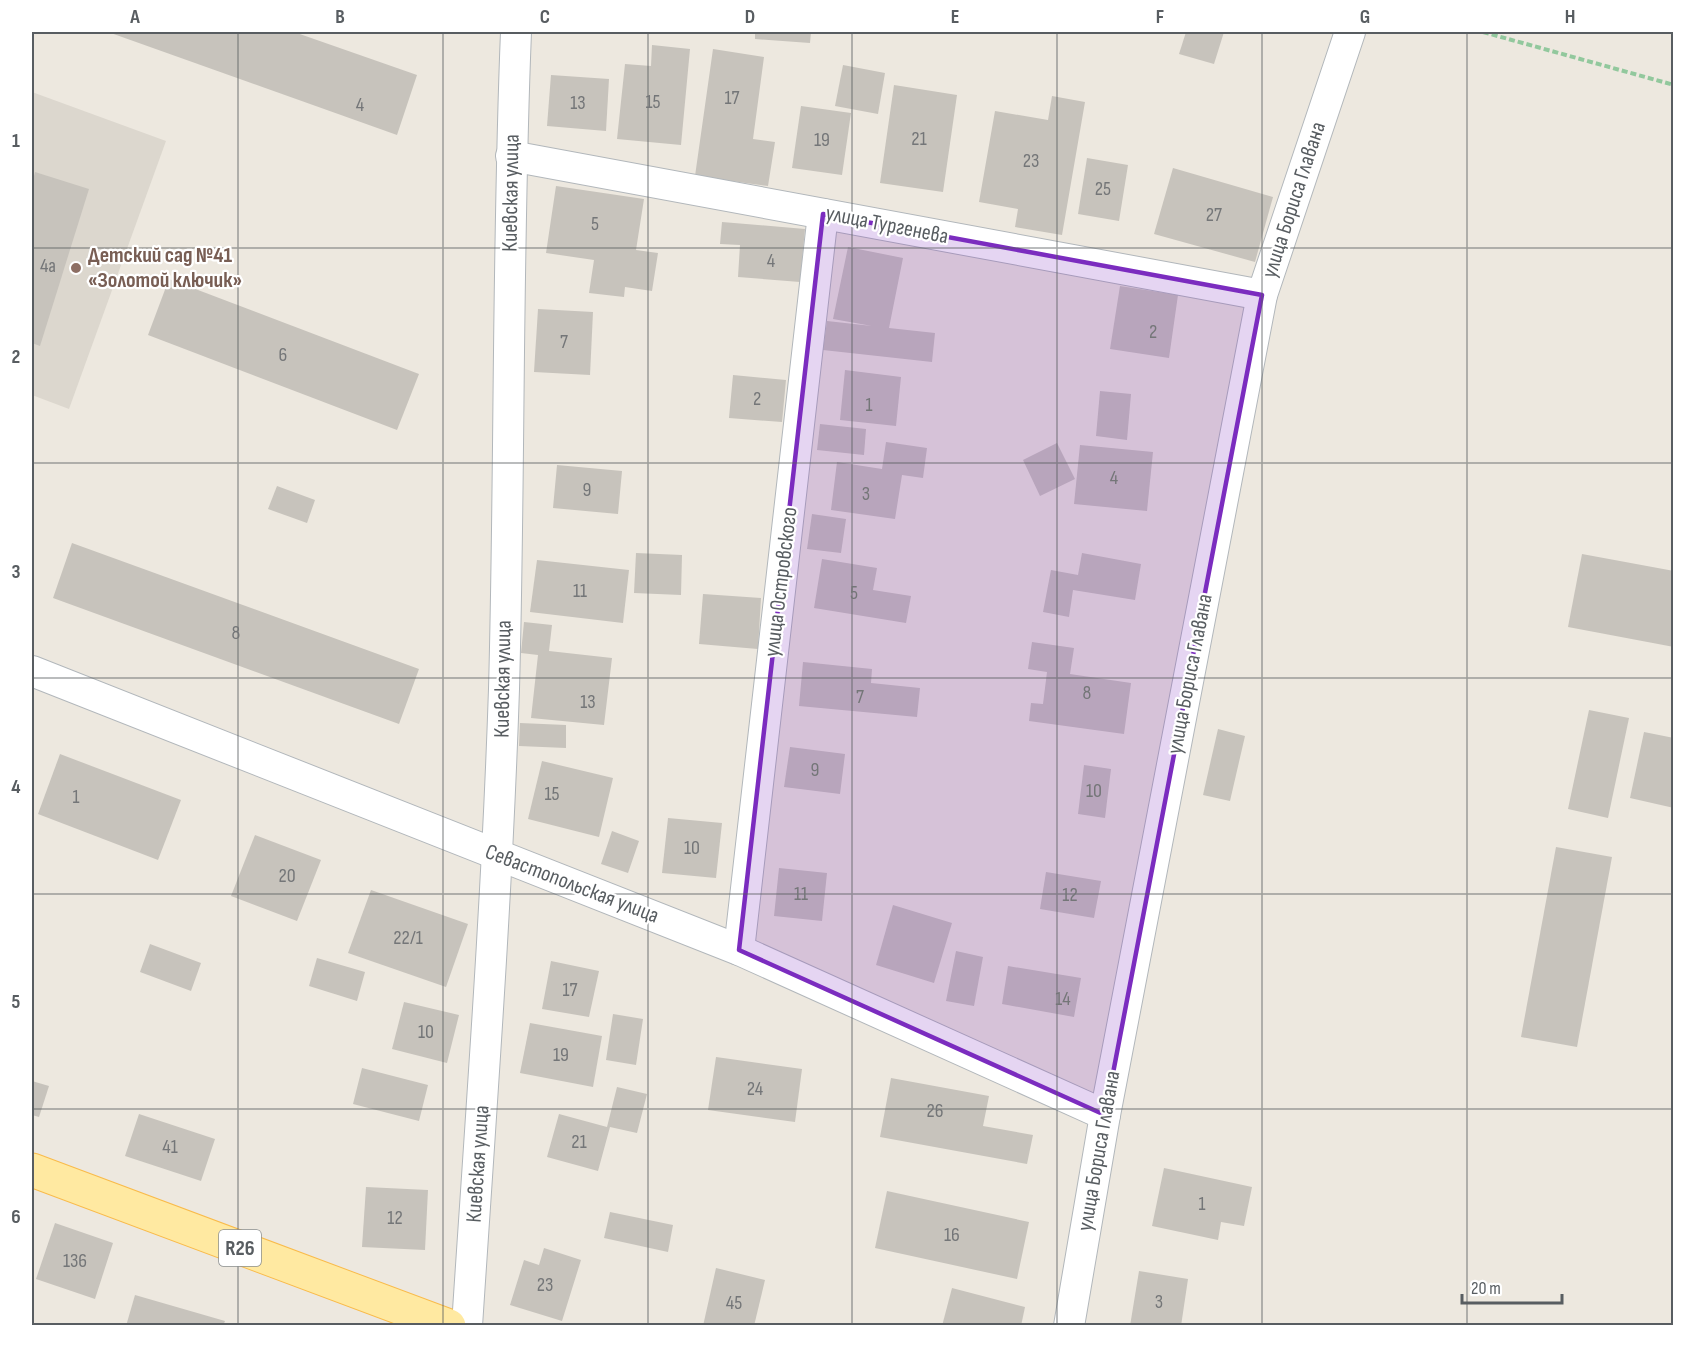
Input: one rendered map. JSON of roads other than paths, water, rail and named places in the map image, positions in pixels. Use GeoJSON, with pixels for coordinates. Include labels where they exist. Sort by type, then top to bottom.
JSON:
{"type":"FeatureCollection","features":[{"type":"Feature","properties":{"kind":"main road","name":"R26"},"geometry":{"type":"LineString","coordinates":[[32,1170],[449,1326]]}},
{"type":"Feature","properties":{"kind":"street","name":"Киевская улица"},"geometry":{"type":"LineString","coordinates":[[467,1326],[498,855],[504,684],[511,156],[516,32]]}},
{"type":"Feature","properties":{"kind":"street","name":"улица Бориса Главана"},"geometry":{"type":"LineString","coordinates":[[1069,1326],[1104,1115],[1263,295],[1350,32]]}},
{"type":"Feature","properties":{"kind":"street","name":"улица Тургенева"},"geometry":{"type":"LineString","coordinates":[[511,156],[1263,295]]}},
{"type":"Feature","properties":{"kind":"street","name":"улица Островского"},"geometry":{"type":"LineString","coordinates":[[739,950],[823,214]]}},
{"type":"Feature","properties":{"kind":"street","name":"Севастопольская улица"},"geometry":{"type":"LineString","coordinates":[[34,680],[498,855],[739,950],[1104,1115]]}},
{"type":"Feature","properties":{"kind":"place","name":"Детский сад №41 «Золотой ключик»"},"geometry":{"type":"Point","coordinates":[76,268]}}]}
